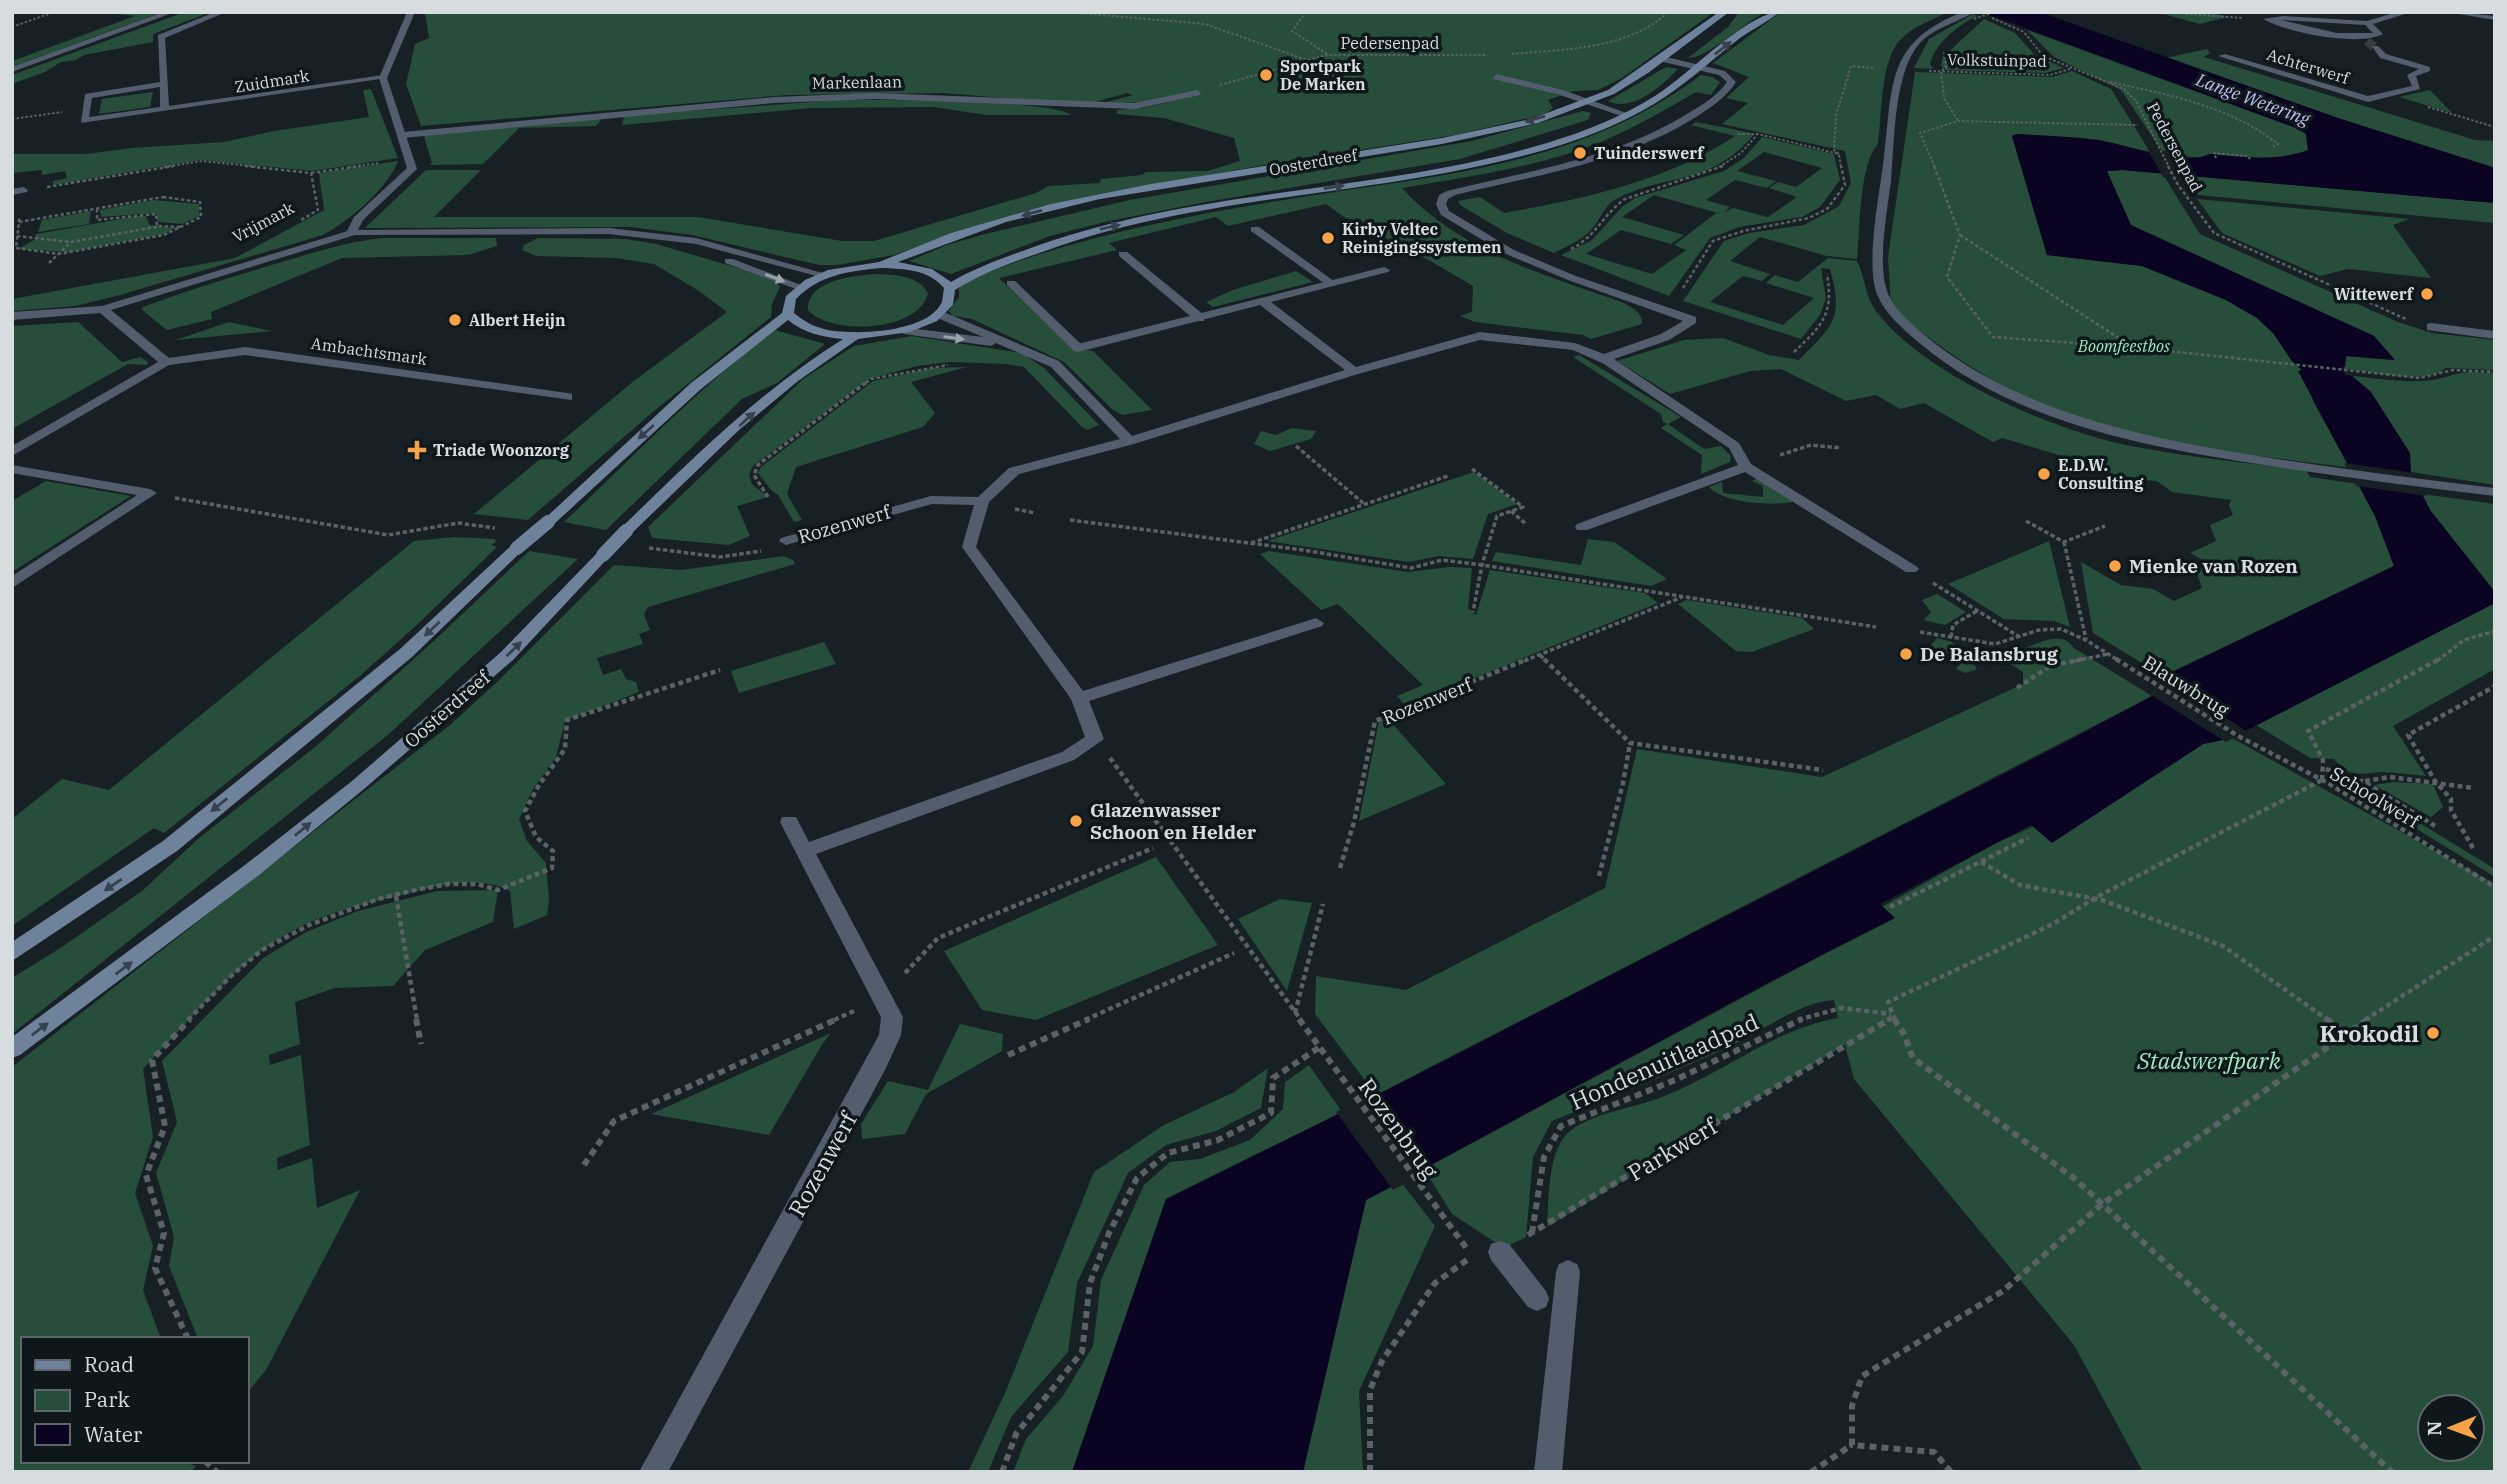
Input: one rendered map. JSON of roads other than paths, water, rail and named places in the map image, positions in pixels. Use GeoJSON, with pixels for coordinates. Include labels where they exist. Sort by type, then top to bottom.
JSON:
{"type":"FeatureCollection","features":[{"type":"Feature","properties":{"kind":"main road","name":"Oosterdreef"},"geometry":{"type":"LineString","coordinates":[[881,265],[956,234],[1037,212],[1110,196],[1467,135],[1530,121],[1586,104],[1635,79],[1725,12]]}},
{"type":"Feature","properties":{"kind":"main road","name":"Oosterdreef"},"geometry":{"type":"LineString","coordinates":[[950,288],[980,271],[1044,246],[1106,228],[1245,200],[1425,173],[1530,151],[1627,116],[1676,86],[1728,44],[1776,12]]}},
{"type":"Feature","properties":{"kind":"main road"},"geometry":{"type":"LineString","coordinates":[[881,265],[926,271],[946,281],[950,288],[950,301],[939,314],[904,330],[853,337],[810,330],[800,326],[788,314],[788,303],[800,287],[824,275],[851,268],[881,265]]}},
{"type":"Feature","properties":{"kind":"main road"},"geometry":{"type":"LineString","coordinates":[[12,953],[170,846],[406,653],[696,386],[788,314]]}},
{"type":"Feature","properties":{"kind":"main road","name":"Oosterdreef"},"geometry":{"type":"LineString","coordinates":[[12,1049],[253,870],[358,785],[507,656],[626,531],[696,464],[781,389],[853,337]]}},
{"type":"Feature","properties":{"kind":"street"},"geometry":{"type":"LineString","coordinates":[[12,70],[171,12]]}},
{"type":"Feature","properties":{"kind":"street"},"geometry":{"type":"LineString","coordinates":[[165,109],[162,37],[222,12]]}},
{"type":"Feature","properties":{"kind":"street"},"geometry":{"type":"LineString","coordinates":[[411,12],[383,78],[412,169],[358,219],[351,233],[609,231],[696,241],[824,275]]}},
{"type":"Feature","properties":{"kind":"street","name":"Achterwerf"},"geometry":{"type":"LineString","coordinates":[[2222,56],[2368,99],[2386,95],[2417,87],[2411,75],[2427,69],[2383,56],[2368,41],[2319,33],[2267,19],[2367,23],[2407,12]]}},
{"type":"Feature","properties":{"kind":"street"},"geometry":{"type":"LineString","coordinates":[[2459,12],[2495,18]]}},
{"type":"Feature","properties":{"kind":"street"},"geometry":{"type":"LineString","coordinates":[[1970,15],[1915,42],[1900,71],[1885,192],[1881,290],[1891,308],[1928,345],[2018,398],[2085,424],[2185,448],[2330,471],[2495,492]]}},
{"type":"Feature","properties":{"kind":"street"},"geometry":{"type":"LineString","coordinates":[[2367,23],[2379,34],[2368,41]]}},
{"type":"Feature","properties":{"kind":"street"},"geometry":{"type":"LineString","coordinates":[[1603,359],[1665,337],[1692,320],[1539,264],[1486,240],[1446,213],[1441,204],[1443,197],[1472,188],[1576,166],[1647,142],[1728,90],[1732,82],[1728,77],[1699,67],[1662,59]]}},
{"type":"Feature","properties":{"kind":"street"},"geometry":{"type":"LineString","coordinates":[[1496,77],[1535,88],[1548,95],[1627,116]]}},
{"type":"Feature","properties":{"kind":"street","name":"Zuidmark"},"geometry":{"type":"LineString","coordinates":[[164,84],[88,96],[84,121],[383,78]]}},
{"type":"Feature","properties":{"kind":"street","name":"Markenlaan"},"geometry":{"type":"LineString","coordinates":[[403,135],[774,100],[876,96],[1135,106],[1197,93]]}},
{"type":"Feature","properties":{"kind":"street"},"geometry":{"type":"LineString","coordinates":[[1101,117],[1103,106]]}},
{"type":"Feature","properties":{"kind":"street"},"geometry":{"type":"LineString","coordinates":[[1255,229],[1332,284]]}},
{"type":"Feature","properties":{"kind":"street","name":"Vrijmark"},"geometry":{"type":"LineString","coordinates":[[12,316],[103,309],[351,233]]}},
{"type":"Feature","properties":{"kind":"street"},"geometry":{"type":"LineString","coordinates":[[667,237],[690,249],[800,287]]}},
{"type":"Feature","properties":{"kind":"street"},"geometry":{"type":"LineString","coordinates":[[1123,254],[1200,318]]}},
{"type":"Feature","properties":{"kind":"street"},"geometry":{"type":"LineString","coordinates":[[1011,283],[1078,348],[1384,270]]}},
{"type":"Feature","properties":{"kind":"street"},"geometry":{"type":"LineString","coordinates":[[1264,302],[1354,371]]}},
{"type":"Feature","properties":{"kind":"street"},"geometry":{"type":"LineString","coordinates":[[103,309],[166,362]]}},
{"type":"Feature","properties":{"kind":"street"},"geometry":{"type":"LineString","coordinates":[[939,314],[1055,364],[1129,441]]}},
{"type":"Feature","properties":{"kind":"street"},"geometry":{"type":"LineString","coordinates":[[2431,327],[2495,335]]}},
{"type":"Feature","properties":{"kind":"street"},"geometry":{"type":"LineString","coordinates":[[904,330],[1004,343]]}},
{"type":"Feature","properties":{"kind":"street"},"geometry":{"type":"LineString","coordinates":[[804,851],[1068,756],[1095,739],[1079,698],[969,547],[982,502],[1014,471],[1129,441],[1354,371],[1480,336],[1575,347],[1603,359],[1734,446],[1746,467],[1911,569]]}},
{"type":"Feature","properties":{"kind":"street","name":"Ambachtsmark"},"geometry":{"type":"LineString","coordinates":[[12,452],[166,362],[245,351],[567,397]]}},
{"type":"Feature","properties":{"kind":"street"},"geometry":{"type":"LineString","coordinates":[[1582,527],[1746,467]]}},
{"type":"Feature","properties":{"kind":"street"},"geometry":{"type":"LineString","coordinates":[[12,469],[150,493],[12,583]]}},
{"type":"Feature","properties":{"kind":"street","name":"Rozenwerf"},"geometry":{"type":"LineString","coordinates":[[786,541],[931,500],[982,502]]}},
{"type":"Feature","properties":{"kind":"street"},"geometry":{"type":"LineString","coordinates":[[1079,698],[1316,623]]}},
{"type":"Feature","properties":{"kind":"street","name":"Rozenwerf"},"geometry":{"type":"LineString","coordinates":[[653,1472],[877,1064],[890,1035],[892,1017],[789,822]]}},
{"type":"Feature","properties":{"kind":"street"},"geometry":{"type":"LineString","coordinates":[[1500,1252],[1537,1299]]}},
{"type":"Feature","properties":{"kind":"street"},"geometry":{"type":"LineString","coordinates":[[1548,1472],[1568,1272]]}},
{"type":"Feature","properties":{"kind":"water","name":"Lange Wetering"},"geometry":{"type":"Polygon","coordinates":[[[1981,12],[2040,12],[2341,119],[2495,168],[2495,203],[2122,170],[2107,171],[2131,225],[2374,336],[2395,360],[2346,356],[2345,367],[2342,368],[2345,375],[2352,376],[2371,392],[2410,453],[2411,472],[2430,510],[2495,592],[2495,603],[2232,738],[2203,744],[2052,843],[2031,825],[1880,904],[1895,918],[1771,981],[1366,1200],[1303,1472],[1072,1472],[1166,1199],[1387,1090],[2066,742],[2152,696],[2171,673],[2394,566],[2375,516],[2298,371],[2302,370],[2292,361],[2273,333],[2257,318],[2226,300],[2142,266],[2047,255],[2012,136],[2017,134],[2088,139],[2186,158],[2209,154],[2259,158],[2308,150],[2306,134],[2296,128],[1981,12]]]}},
{"type":"Feature","properties":{"kind":"tunnel"},"geometry":{"type":"LineString","coordinates":[[2367,41],[2375,48]]}},
{"type":"Feature","properties":{"kind":"place","name":"Sportpark De Marken"},"geometry":{"type":"Point","coordinates":[1266,75]}},
{"type":"Feature","properties":{"kind":"place","name":"Tuinderswerf"},"geometry":{"type":"Point","coordinates":[1580,153]}},
{"type":"Feature","properties":{"kind":"place","name":"Kirby Veltec Reinigingssystemen"},"geometry":{"type":"Point","coordinates":[1328,238]}},
{"type":"Feature","properties":{"kind":"place","name":"Wittewerf"},"geometry":{"type":"Point","coordinates":[2427,294]}},
{"type":"Feature","properties":{"kind":"place","name":"Albert Heijn"},"geometry":{"type":"Point","coordinates":[455,320]}},
{"type":"Feature","properties":{"kind":"place","name":"Triade Woonzorg"},"geometry":{"type":"Point","coordinates":[417,450]}},
{"type":"Feature","properties":{"kind":"place","name":"E.D.W. Consulting"},"geometry":{"type":"Point","coordinates":[2044,474]}},
{"type":"Feature","properties":{"kind":"place","name":"Mienke van Rozen"},"geometry":{"type":"Point","coordinates":[2115,566]}},
{"type":"Feature","properties":{"kind":"place","name":"De Balansbrug"},"geometry":{"type":"Point","coordinates":[1906,654]}},
{"type":"Feature","properties":{"kind":"place","name":"Glazenwasser Schoon en Helder"},"geometry":{"type":"Point","coordinates":[1076,821]}},
{"type":"Feature","properties":{"kind":"place","name":"Krokodil"},"geometry":{"type":"Point","coordinates":[2433,1033]}},
{"type":"Feature","properties":{"kind":"park label","name":"Boomfeestbos"},"geometry":{"type":"Point","coordinates":[2124,346]}},
{"type":"Feature","properties":{"kind":"park label","name":"Stadswerfpark"},"geometry":{"type":"Point","coordinates":[2209,1060]}}]}
